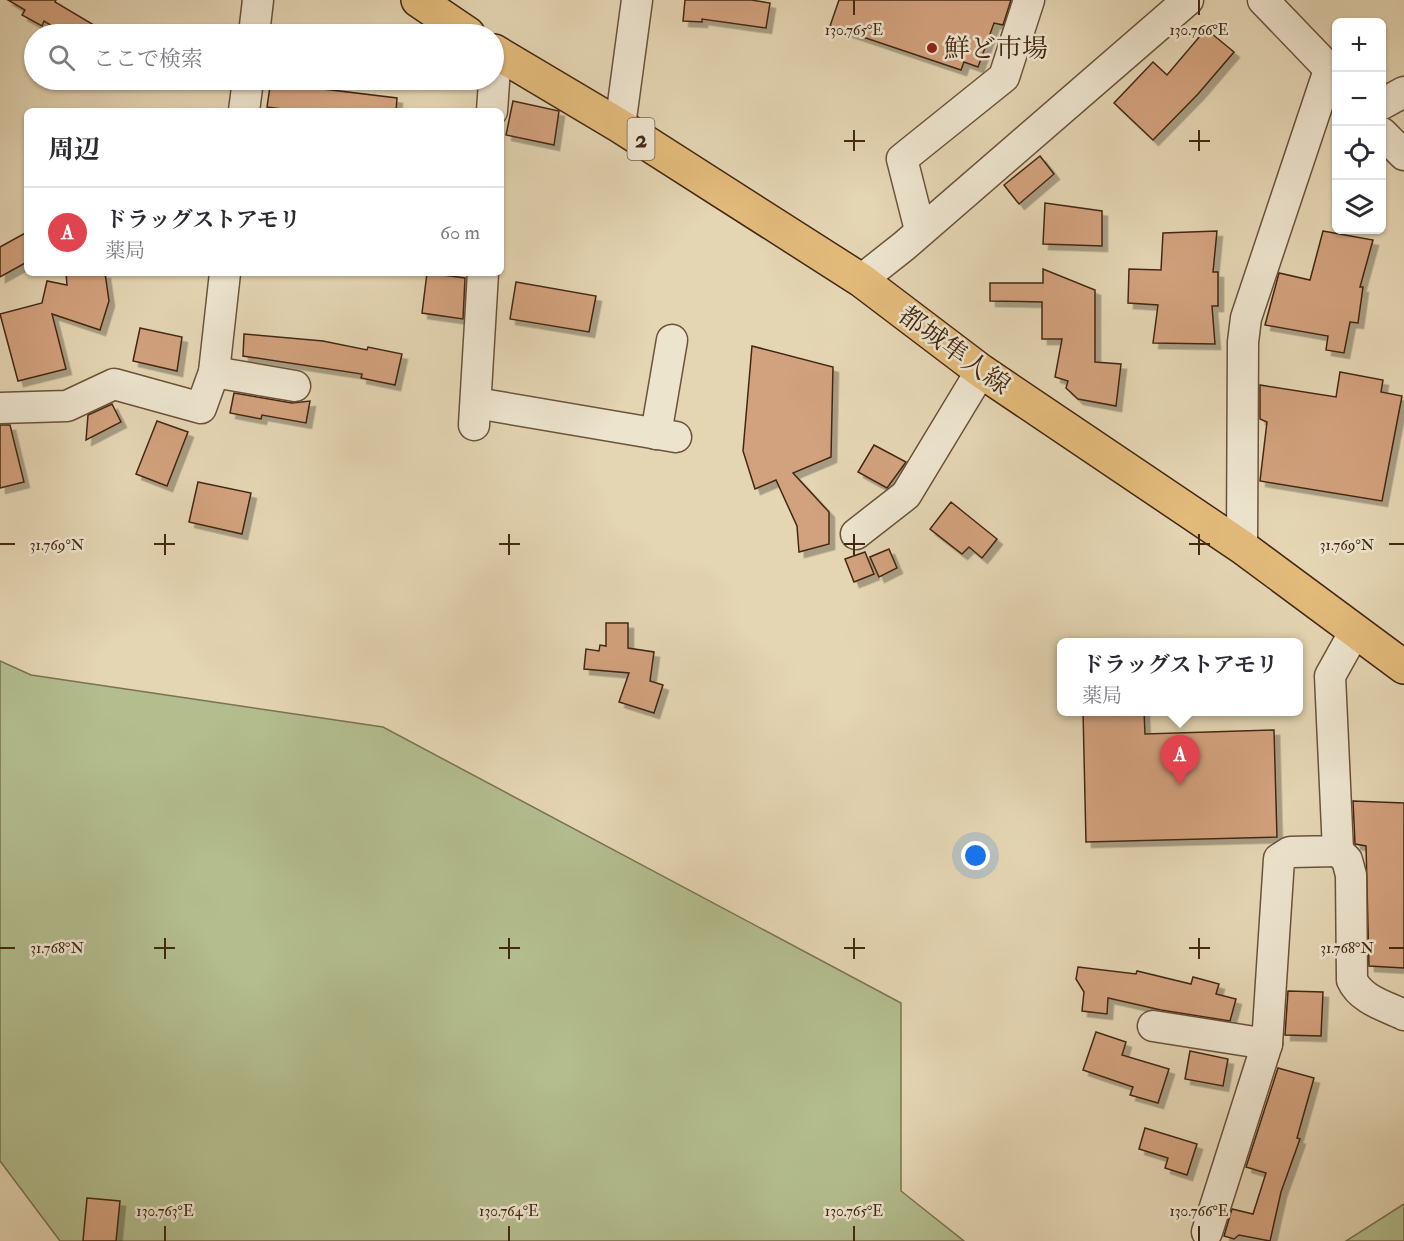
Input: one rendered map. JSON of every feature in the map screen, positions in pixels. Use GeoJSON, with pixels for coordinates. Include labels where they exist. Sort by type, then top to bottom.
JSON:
{"type":"FeatureCollection","features":[{"type":"Feature","properties":{"kind":"main road"},"geometry":{"type":"LineString","coordinates":[[418,0],[453,24]]}},
{"type":"Feature","properties":{"kind":"main road","name":"都城隼人線"},"geometry":{"type":"LineString","coordinates":[[504,57],[621,126],[861,280],[981,371],[1242,547],[1404,667]]}},
{"type":"Feature","properties":{"kind":"street"},"geometry":{"type":"LineString","coordinates":[[255,24],[258,0]]}},
{"type":"Feature","properties":{"kind":"street"},"geometry":{"type":"LineString","coordinates":[[621,126],[637,0]]}},
{"type":"Feature","properties":{"kind":"street"},"geometry":{"type":"LineString","coordinates":[[920,230],[902,159],[1004,77],[1029,0]]}},
{"type":"Feature","properties":{"kind":"street"},"geometry":{"type":"LineString","coordinates":[[861,280],[904,246],[1188,0]]}},
{"type":"Feature","properties":{"kind":"street"},"geometry":{"type":"LineString","coordinates":[[1263,0],[1332,71]]}},
{"type":"Feature","properties":{"kind":"street"},"geometry":{"type":"LineString","coordinates":[[1242,547],[1243,342],[1246,318],[1332,75]]}},
{"type":"Feature","properties":{"kind":"street"},"geometry":{"type":"LineString","coordinates":[[244,108],[247,90]]}},
{"type":"Feature","properties":{"kind":"street"},"geometry":{"type":"LineString","coordinates":[[492,108],[493,90]]}},
{"type":"Feature","properties":{"kind":"street"},"geometry":{"type":"LineString","coordinates":[[1386,102],[1404,92]]}},
{"type":"Feature","properties":{"kind":"street"},"geometry":{"type":"LineString","coordinates":[[1386,137],[1404,155]]}},
{"type":"Feature","properties":{"kind":"street"},"geometry":{"type":"LineString","coordinates":[[0,408],[67,406],[114,384],[201,408],[214,372],[225,276]]}},
{"type":"Feature","properties":{"kind":"street"},"geometry":{"type":"LineString","coordinates":[[483,276],[475,414],[666,435],[672,340]]}},
{"type":"Feature","properties":{"kind":"street"},"geometry":{"type":"LineString","coordinates":[[856,534],[906,495],[981,371]]}},
{"type":"Feature","properties":{"kind":"street"},"geometry":{"type":"LineString","coordinates":[[214,372],[295,386]]}},
{"type":"Feature","properties":{"kind":"street"},"geometry":{"type":"LineString","coordinates":[[1355,631],[1330,676],[1338,851],[1347,860],[1351,875],[1352,980],[1356,990],[1362,995],[1404,1015]]}},
{"type":"Feature","properties":{"kind":"street"},"geometry":{"type":"LineString","coordinates":[[1207,1232],[1267,1044],[1279,859],[1290,852],[1338,851]]}},
{"type":"Feature","properties":{"kind":"street"},"geometry":{"type":"LineString","coordinates":[[1153,1026],[1267,1044]]}},
{"type":"Feature","properties":{"kind":"green space"},"geometry":{"type":"Polygon","coordinates":[[[0,661],[31,675],[383,727],[901,1003],[901,1191],[964,1241],[60,1241],[0,1161],[0,661]]]}},
{"type":"Feature","properties":{"kind":"green space"},"geometry":{"type":"Polygon","coordinates":[[[1404,1204],[1404,1241],[1346,1241],[1404,1204]]]}},
{"type":"Feature","properties":{"kind":"building"},"geometry":{"type":"Polygon","coordinates":[[[8,0],[56,0],[55,2],[92,24],[49,24],[44,21],[43,24],[38,24],[22,15],[25,10],[8,0]]]}},
{"type":"Feature","properties":{"kind":"building"},"geometry":{"type":"Polygon","coordinates":[[[685,0],[751,0],[770,3],[766,28],[702,19],[702,22],[683,21],[685,0]]]}},
{"type":"Feature","properties":{"kind":"building","name":"鮮ど市場"},"geometry":{"type":"Polygon","coordinates":[[[839,0],[1011,0],[1003,25],[994,23],[978,67],[964,62],[961,70],[830,26],[839,0]]]}},
{"type":"Feature","properties":{"kind":"building"},"geometry":{"type":"Polygon","coordinates":[[[1206,29],[1234,52],[1198,94],[1153,140],[1114,103],[1153,62],[1167,75],[1206,29]]]}},
{"type":"Feature","properties":{"kind":"building"},"geometry":{"type":"Polygon","coordinates":[[[270,90],[332,90],[397,98],[396,108],[267,107],[270,90]]]}},
{"type":"Feature","properties":{"kind":"building"},"geometry":{"type":"Polygon","coordinates":[[[513,101],[559,111],[554,145],[506,135],[513,101]]]}},
{"type":"Feature","properties":{"kind":"building"},"geometry":{"type":"Polygon","coordinates":[[[1040,156],[1054,174],[1019,204],[1004,185],[1040,156]]]}},
{"type":"Feature","properties":{"kind":"building"},"geometry":{"type":"Polygon","coordinates":[[[1045,203],[1102,211],[1102,246],[1043,244],[1045,203]]]}},
{"type":"Feature","properties":{"kind":"building"},"geometry":{"type":"Polygon","coordinates":[[[1217,231],[1213,272],[1218,272],[1218,306],[1212,306],[1215,344],[1153,343],[1158,305],[1128,303],[1129,269],[1161,270],[1163,233],[1217,231]]]}},
{"type":"Feature","properties":{"kind":"building"},"geometry":{"type":"Polygon","coordinates":[[[1323,231],[1373,240],[1360,287],[1363,287],[1358,323],[1350,322],[1344,353],[1326,350],[1328,336],[1265,325],[1279,273],[1310,280],[1323,231]]]}},
{"type":"Feature","properties":{"kind":"building"},"geometry":{"type":"Polygon","coordinates":[[[24,234],[24,264],[0,277],[0,247],[24,234]]]}},
{"type":"Feature","properties":{"kind":"building"},"geometry":{"type":"Polygon","coordinates":[[[1043,269],[1095,290],[1095,362],[1121,364],[1116,406],[1078,399],[1066,388],[1068,381],[1055,377],[1062,339],[1042,339],[1042,302],[990,301],[990,283],[1043,283],[1043,269]]]}},
{"type":"Feature","properties":{"kind":"building"},"geometry":{"type":"Polygon","coordinates":[[[66,276],[105,276],[109,301],[100,330],[52,314],[66,369],[18,381],[0,314],[42,303],[47,281],[67,285],[66,276]]]}},
{"type":"Feature","properties":{"kind":"building"},"geometry":{"type":"Polygon","coordinates":[[[427,276],[465,278],[463,319],[422,313],[427,276]]]}},
{"type":"Feature","properties":{"kind":"building"},"geometry":{"type":"Polygon","coordinates":[[[516,282],[596,296],[589,332],[510,319],[516,282]]]}},
{"type":"Feature","properties":{"kind":"building"},"geometry":{"type":"Polygon","coordinates":[[[140,328],[182,337],[177,371],[133,361],[140,328]]]}},
{"type":"Feature","properties":{"kind":"building"},"geometry":{"type":"Polygon","coordinates":[[[244,334],[323,341],[402,354],[395,385],[361,378],[362,374],[243,356],[244,334]]]}},
{"type":"Feature","properties":{"kind":"building"},"geometry":{"type":"Polygon","coordinates":[[[752,346],[833,367],[831,457],[793,473],[829,512],[829,544],[799,552],[797,526],[776,480],[755,489],[743,451],[752,346]]]}},
{"type":"Feature","properties":{"kind":"building"},"geometry":{"type":"Polygon","coordinates":[[[1340,372],[1383,380],[1381,392],[1402,396],[1382,501],[1260,481],[1267,422],[1260,419],[1260,385],[1336,397],[1340,372]]]}},
{"type":"Feature","properties":{"kind":"building"},"geometry":{"type":"Polygon","coordinates":[[[234,393],[292,403],[310,401],[306,423],[262,415],[261,419],[230,413],[234,393]]]}},
{"type":"Feature","properties":{"kind":"building"},"geometry":{"type":"Polygon","coordinates":[[[112,404],[121,422],[86,440],[88,415],[112,404]]]}},
{"type":"Feature","properties":{"kind":"building"},"geometry":{"type":"Polygon","coordinates":[[[157,421],[188,432],[167,486],[136,474],[157,421]]]}},
{"type":"Feature","properties":{"kind":"building"},"geometry":{"type":"Polygon","coordinates":[[[0,425],[10,425],[24,482],[0,488],[0,425]]]}},
{"type":"Feature","properties":{"kind":"building"},"geometry":{"type":"Polygon","coordinates":[[[874,445],[906,462],[887,488],[858,472],[874,445]]]}},
{"type":"Feature","properties":{"kind":"building"},"geometry":{"type":"Polygon","coordinates":[[[198,482],[251,493],[242,534],[189,522],[198,482]]]}},
{"type":"Feature","properties":{"kind":"building"},"geometry":{"type":"Polygon","coordinates":[[[951,502],[997,539],[982,558],[969,547],[962,554],[930,529],[951,502]]]}},
{"type":"Feature","properties":{"kind":"building"},"geometry":{"type":"Polygon","coordinates":[[[889,549],[897,568],[879,577],[870,557],[889,549]]]}},
{"type":"Feature","properties":{"kind":"building"},"geometry":{"type":"Polygon","coordinates":[[[865,552],[874,574],[854,582],[845,559],[865,552]]]}},
{"type":"Feature","properties":{"kind":"building"},"geometry":{"type":"Polygon","coordinates":[[[606,623],[628,623],[628,648],[654,652],[650,681],[663,685],[654,713],[619,702],[629,673],[584,669],[586,649],[599,651],[600,645],[606,646],[606,623]]]}},
{"type":"Feature","properties":{"kind":"building"},"geometry":{"type":"Polygon","coordinates":[[[1083,716],[1144,716],[1145,734],[1274,730],[1277,837],[1086,842],[1083,716]]]}},
{"type":"Feature","properties":{"kind":"building"},"geometry":{"type":"Polygon","coordinates":[[[1353,801],[1404,803],[1404,968],[1369,966],[1366,846],[1355,844],[1353,801]]]}},
{"type":"Feature","properties":{"kind":"building"},"geometry":{"type":"Polygon","coordinates":[[[1078,967],[1136,974],[1137,971],[1191,984],[1193,977],[1219,984],[1216,994],[1236,999],[1230,1021],[1161,1010],[1108,998],[1107,1014],[1082,1011],[1084,992],[1076,979],[1078,967]]]}},
{"type":"Feature","properties":{"kind":"building"},"geometry":{"type":"Polygon","coordinates":[[[1288,991],[1323,992],[1321,1036],[1285,1035],[1288,991]]]}},
{"type":"Feature","properties":{"kind":"building"},"geometry":{"type":"Polygon","coordinates":[[[1096,1032],[1126,1042],[1122,1055],[1169,1069],[1158,1103],[1130,1095],[1133,1087],[1083,1070],[1096,1032]]]}},
{"type":"Feature","properties":{"kind":"building"},"geometry":{"type":"Polygon","coordinates":[[[1190,1051],[1228,1059],[1223,1086],[1185,1079],[1190,1051]]]}},
{"type":"Feature","properties":{"kind":"building"},"geometry":{"type":"Polygon","coordinates":[[[1278,1068],[1314,1078],[1297,1138],[1300,1139],[1281,1192],[1270,1241],[1239,1235],[1234,1239],[1224,1236],[1232,1209],[1253,1214],[1266,1173],[1246,1167],[1278,1068]]]}},
{"type":"Feature","properties":{"kind":"building"},"geometry":{"type":"Polygon","coordinates":[[[1145,1128],[1197,1144],[1187,1175],[1165,1168],[1168,1158],[1139,1149],[1145,1128]]]}},
{"type":"Feature","properties":{"kind":"building"},"geometry":{"type":"Polygon","coordinates":[[[87,1198],[120,1201],[116,1241],[83,1241],[87,1198]]]}},
{"type":"Feature","properties":{"kind":"place","name":"鮮ど市場"},"geometry":{"type":"Point","coordinates":[932,48]}},
{"type":"Feature","properties":{"kind":"place","name":"ドラッグストアモリ"},"geometry":{"type":"Point","coordinates":[1180,785]}}]}
